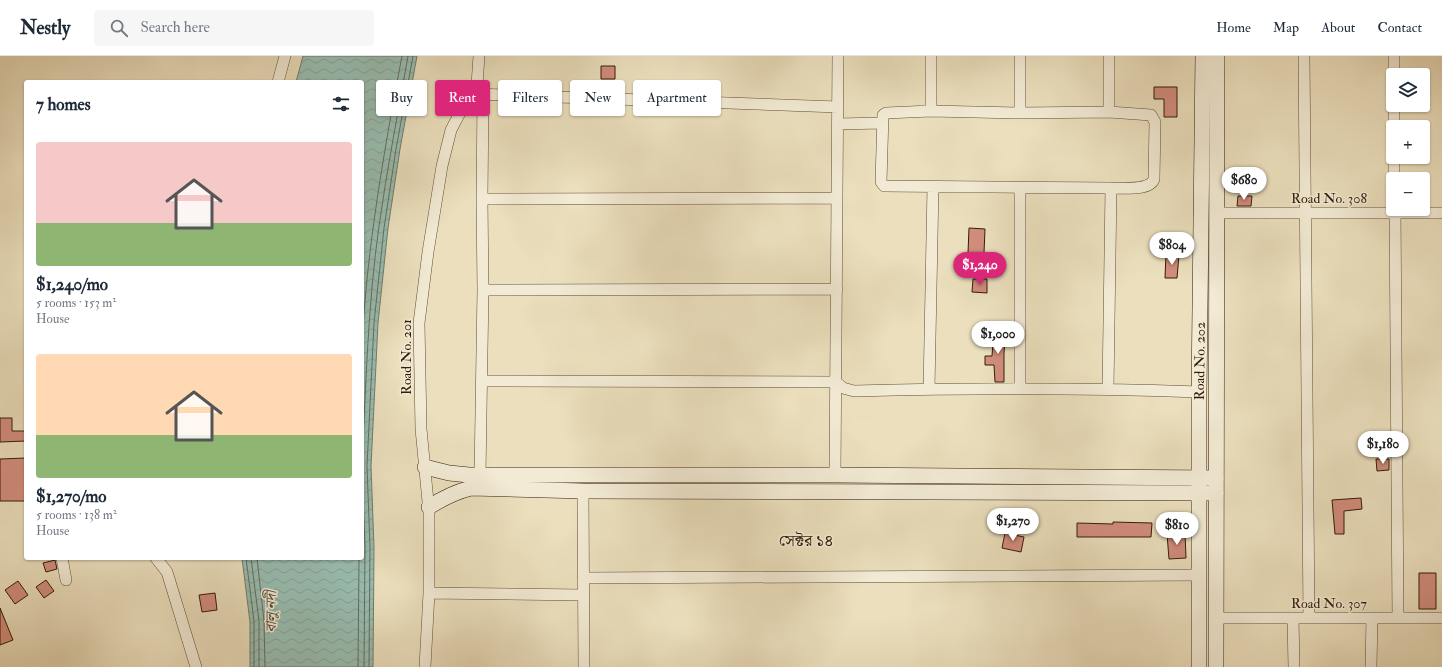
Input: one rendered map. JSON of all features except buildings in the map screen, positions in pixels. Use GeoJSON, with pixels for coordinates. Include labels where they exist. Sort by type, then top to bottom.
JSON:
{"type":"FeatureCollection","features":[{"type":"Feature","properties":{"kind":"street"},"geometry":{"type":"LineString","coordinates":[[279,80],[286,56]]}},
{"type":"Feature","properties":{"kind":"street","name":"Road No. 201"},"geometry":{"type":"LineString","coordinates":[[477,80],[479,56]]}},
{"type":"Feature","properties":{"kind":"street"},"geometry":{"type":"LineString","coordinates":[[836,475],[838,56]]}},
{"type":"Feature","properties":{"kind":"street"},"geometry":{"type":"LineString","coordinates":[[931,56],[931,111]]}},
{"type":"Feature","properties":{"kind":"street"},"geometry":{"type":"LineString","coordinates":[[1020,56],[1020,113]]}},
{"type":"Feature","properties":{"kind":"street"},"geometry":{"type":"LineString","coordinates":[[1109,56],[1109,112]]}},
{"type":"Feature","properties":{"kind":"street","name":"Road No. 202"},"geometry":{"type":"LineString","coordinates":[[1199,667],[1199,392],[1203,56]]}},
{"type":"Feature","properties":{"kind":"street","name":"Road No. 202"},"geometry":{"type":"LineString","coordinates":[[1216,667],[1217,56]]}},
{"type":"Feature","properties":{"kind":"street"},"geometry":{"type":"LineString","coordinates":[[1304,56],[1309,618]]}},
{"type":"Feature","properties":{"kind":"street"},"geometry":{"type":"LineString","coordinates":[[1394,56],[1394,68]]}},
{"type":"Feature","properties":{"kind":"street"},"geometry":{"type":"LineString","coordinates":[[490,94],[838,107]]}},
{"type":"Feature","properties":{"kind":"street"},"geometry":{"type":"LineString","coordinates":[[931,111],[1020,113],[1109,112],[1146,113],[1151,115],[1155,122],[1153,182],[1142,188],[933,187],[884,186],[882,184],[882,115],[884,113],[931,111]]}},
{"type":"Feature","properties":{"kind":"street","name":"Road No. 201"},"geometry":{"type":"LineString","coordinates":[[425,667],[430,593],[429,506],[421,429],[419,323],[428,252],[442,166],[451,130],[458,116]]}},
{"type":"Feature","properties":{"kind":"street"},"geometry":{"type":"LineString","coordinates":[[479,116],[483,290],[480,474]]}},
{"type":"Feature","properties":{"kind":"street"},"geometry":{"type":"LineString","coordinates":[[838,124],[882,123]]}},
{"type":"Feature","properties":{"kind":"street"},"geometry":{"type":"LineString","coordinates":[[929,389],[933,187]]}},
{"type":"Feature","properties":{"kind":"street"},"geometry":{"type":"LineString","coordinates":[[1020,188],[1020,388]]}},
{"type":"Feature","properties":{"kind":"street"},"geometry":{"type":"LineString","coordinates":[[1108,389],[1111,188]]}},
{"type":"Feature","properties":{"kind":"street"},"geometry":{"type":"LineString","coordinates":[[482,199],[837,198]]}},
{"type":"Feature","properties":{"kind":"street","name":"Road No. 308"},"geometry":{"type":"LineString","coordinates":[[1217,213],[1386,211]]}},
{"type":"Feature","properties":{"kind":"street","name":"Road No. 308"},"geometry":{"type":"LineString","coordinates":[[1430,212],[1442,213]]}},
{"type":"Feature","properties":{"kind":"street"},"geometry":{"type":"LineString","coordinates":[[1395,216],[1398,618]]}},
{"type":"Feature","properties":{"kind":"street"},"geometry":{"type":"LineString","coordinates":[[483,290],[836,289]]}},
{"type":"Feature","properties":{"kind":"street"},"geometry":{"type":"LineString","coordinates":[[481,381],[836,382],[843,388],[854,391],[1020,388],[1199,392]]}},
{"type":"Feature","properties":{"kind":"street"},"geometry":{"type":"LineString","coordinates":[[425,467],[449,473],[469,475],[836,475],[1200,478],[1216,486]]}},
{"type":"Feature","properties":{"kind":"street"},"geometry":{"type":"LineString","coordinates":[[429,506],[450,494],[471,488],[583,491],[1199,493],[1216,486]]}},
{"type":"Feature","properties":{"kind":"street"},"geometry":{"type":"LineString","coordinates":[[583,491],[584,667]]}},
{"type":"Feature","properties":{"kind":"street"},"geometry":{"type":"LineString","coordinates":[[62,560],[66,580]]}},
{"type":"Feature","properties":{"kind":"street"},"geometry":{"type":"LineString","coordinates":[[157,560],[166,572],[196,667]]}},
{"type":"Feature","properties":{"kind":"street"},"geometry":{"type":"LineString","coordinates":[[583,578],[1199,575]]}},
{"type":"Feature","properties":{"kind":"street"},"geometry":{"type":"LineString","coordinates":[[430,593],[583,594]]}},
{"type":"Feature","properties":{"kind":"street"},"geometry":{"type":"LineString","coordinates":[[1199,609],[1216,613]]}},
{"type":"Feature","properties":{"kind":"street","name":"Road No. 307"},"geometry":{"type":"LineString","coordinates":[[1216,613],[1294,618],[1442,618]]}},
{"type":"Feature","properties":{"kind":"street"},"geometry":{"type":"LineString","coordinates":[[1294,618],[1294,667]]}},
{"type":"Feature","properties":{"kind":"street"},"geometry":{"type":"LineString","coordinates":[[1371,667],[1372,618]]}},
{"type":"Feature","properties":{"kind":"water","name":"বালু নদী"},"geometry":{"type":"Polygon","coordinates":[[[303,56],[417,56],[413,80],[376,80],[376,116],[406,116],[388,228],[378,323],[371,466],[374,547],[373,667],[250,667],[250,622],[242,560],[364,560],[364,80],[297,80],[303,56]]]}},
{"type":"Feature","properties":{"kind":"district","name":"সেক্টর ১৪"},"geometry":{"type":"Point","coordinates":[806,540]}}]}
